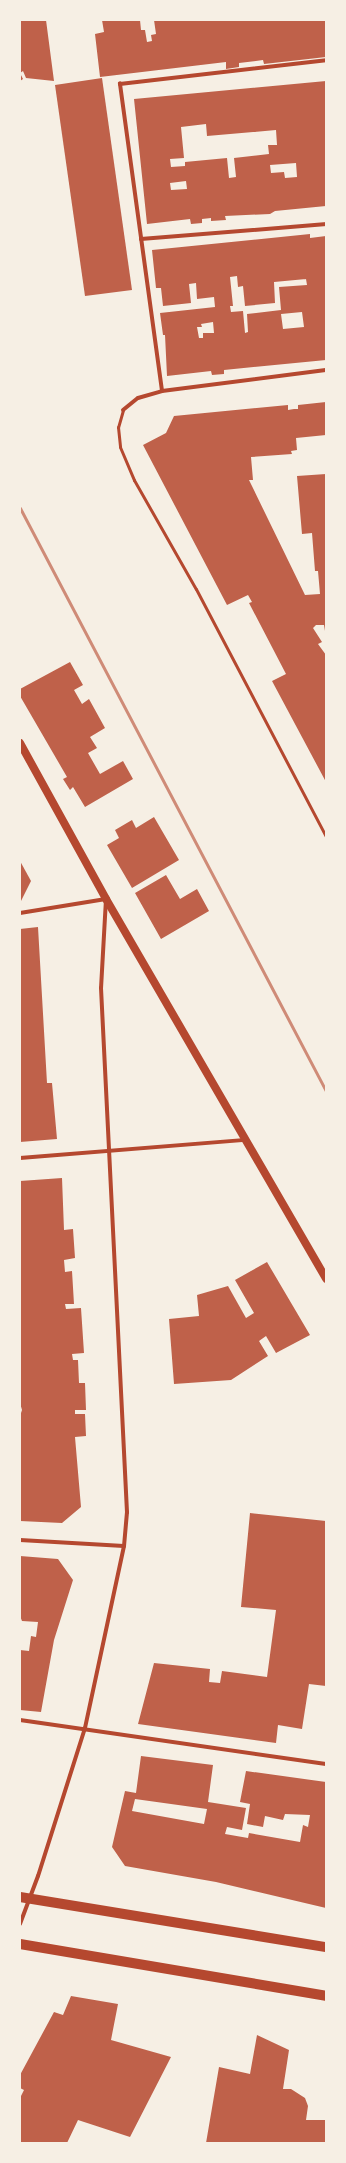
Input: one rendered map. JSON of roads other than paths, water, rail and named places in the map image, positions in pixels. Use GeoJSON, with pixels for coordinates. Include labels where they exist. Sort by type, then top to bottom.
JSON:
{"type":"FeatureCollection","features":[{"type":"Feature","properties":{"kind":"main road"},"geometry":{"type":"LineString","coordinates":[[20,743],[106,899],[326,1279]]}},
{"type":"Feature","properties":{"kind":"main road"},"geometry":{"type":"LineString","coordinates":[[24,1898],[326,1947]]}},
{"type":"Feature","properties":{"kind":"main road"},"geometry":{"type":"LineString","coordinates":[[20,1944],[326,1996]]}},
{"type":"Feature","properties":{"kind":"street"},"geometry":{"type":"LineString","coordinates":[[162,391],[120,84],[326,60]]}},
{"type":"Feature","properties":{"kind":"street"},"geometry":{"type":"LineString","coordinates":[[141,239],[326,224]]}},
{"type":"Feature","properties":{"kind":"street"},"geometry":{"type":"LineString","coordinates":[[123,410],[138,398],[162,391],[326,370]]}},
{"type":"Feature","properties":{"kind":"street"},"geometry":{"type":"LineString","coordinates":[[20,913],[106,899],[101,988],[127,1512],[124,1546],[85,1728],[38,1876],[24,1898],[20,1924]]}},
{"type":"Feature","properties":{"kind":"street"},"geometry":{"type":"LineString","coordinates":[[20,1158],[245,1140]]}},
{"type":"Feature","properties":{"kind":"street"},"geometry":{"type":"LineString","coordinates":[[20,1540],[124,1546]]}},
{"type":"Feature","properties":{"kind":"street"},"geometry":{"type":"LineString","coordinates":[[20,1720],[85,1728],[326,1764]]}},
{"type":"Feature","properties":{"kind":"lane"},"geometry":{"type":"LineString","coordinates":[[123,410],[118,427],[120,446],[134,480],[196,589],[326,837]]}},
{"type":"Feature","properties":{"kind":"railway"},"geometry":{"type":"LineString","coordinates":[[20,508],[326,1091]]}}]}
